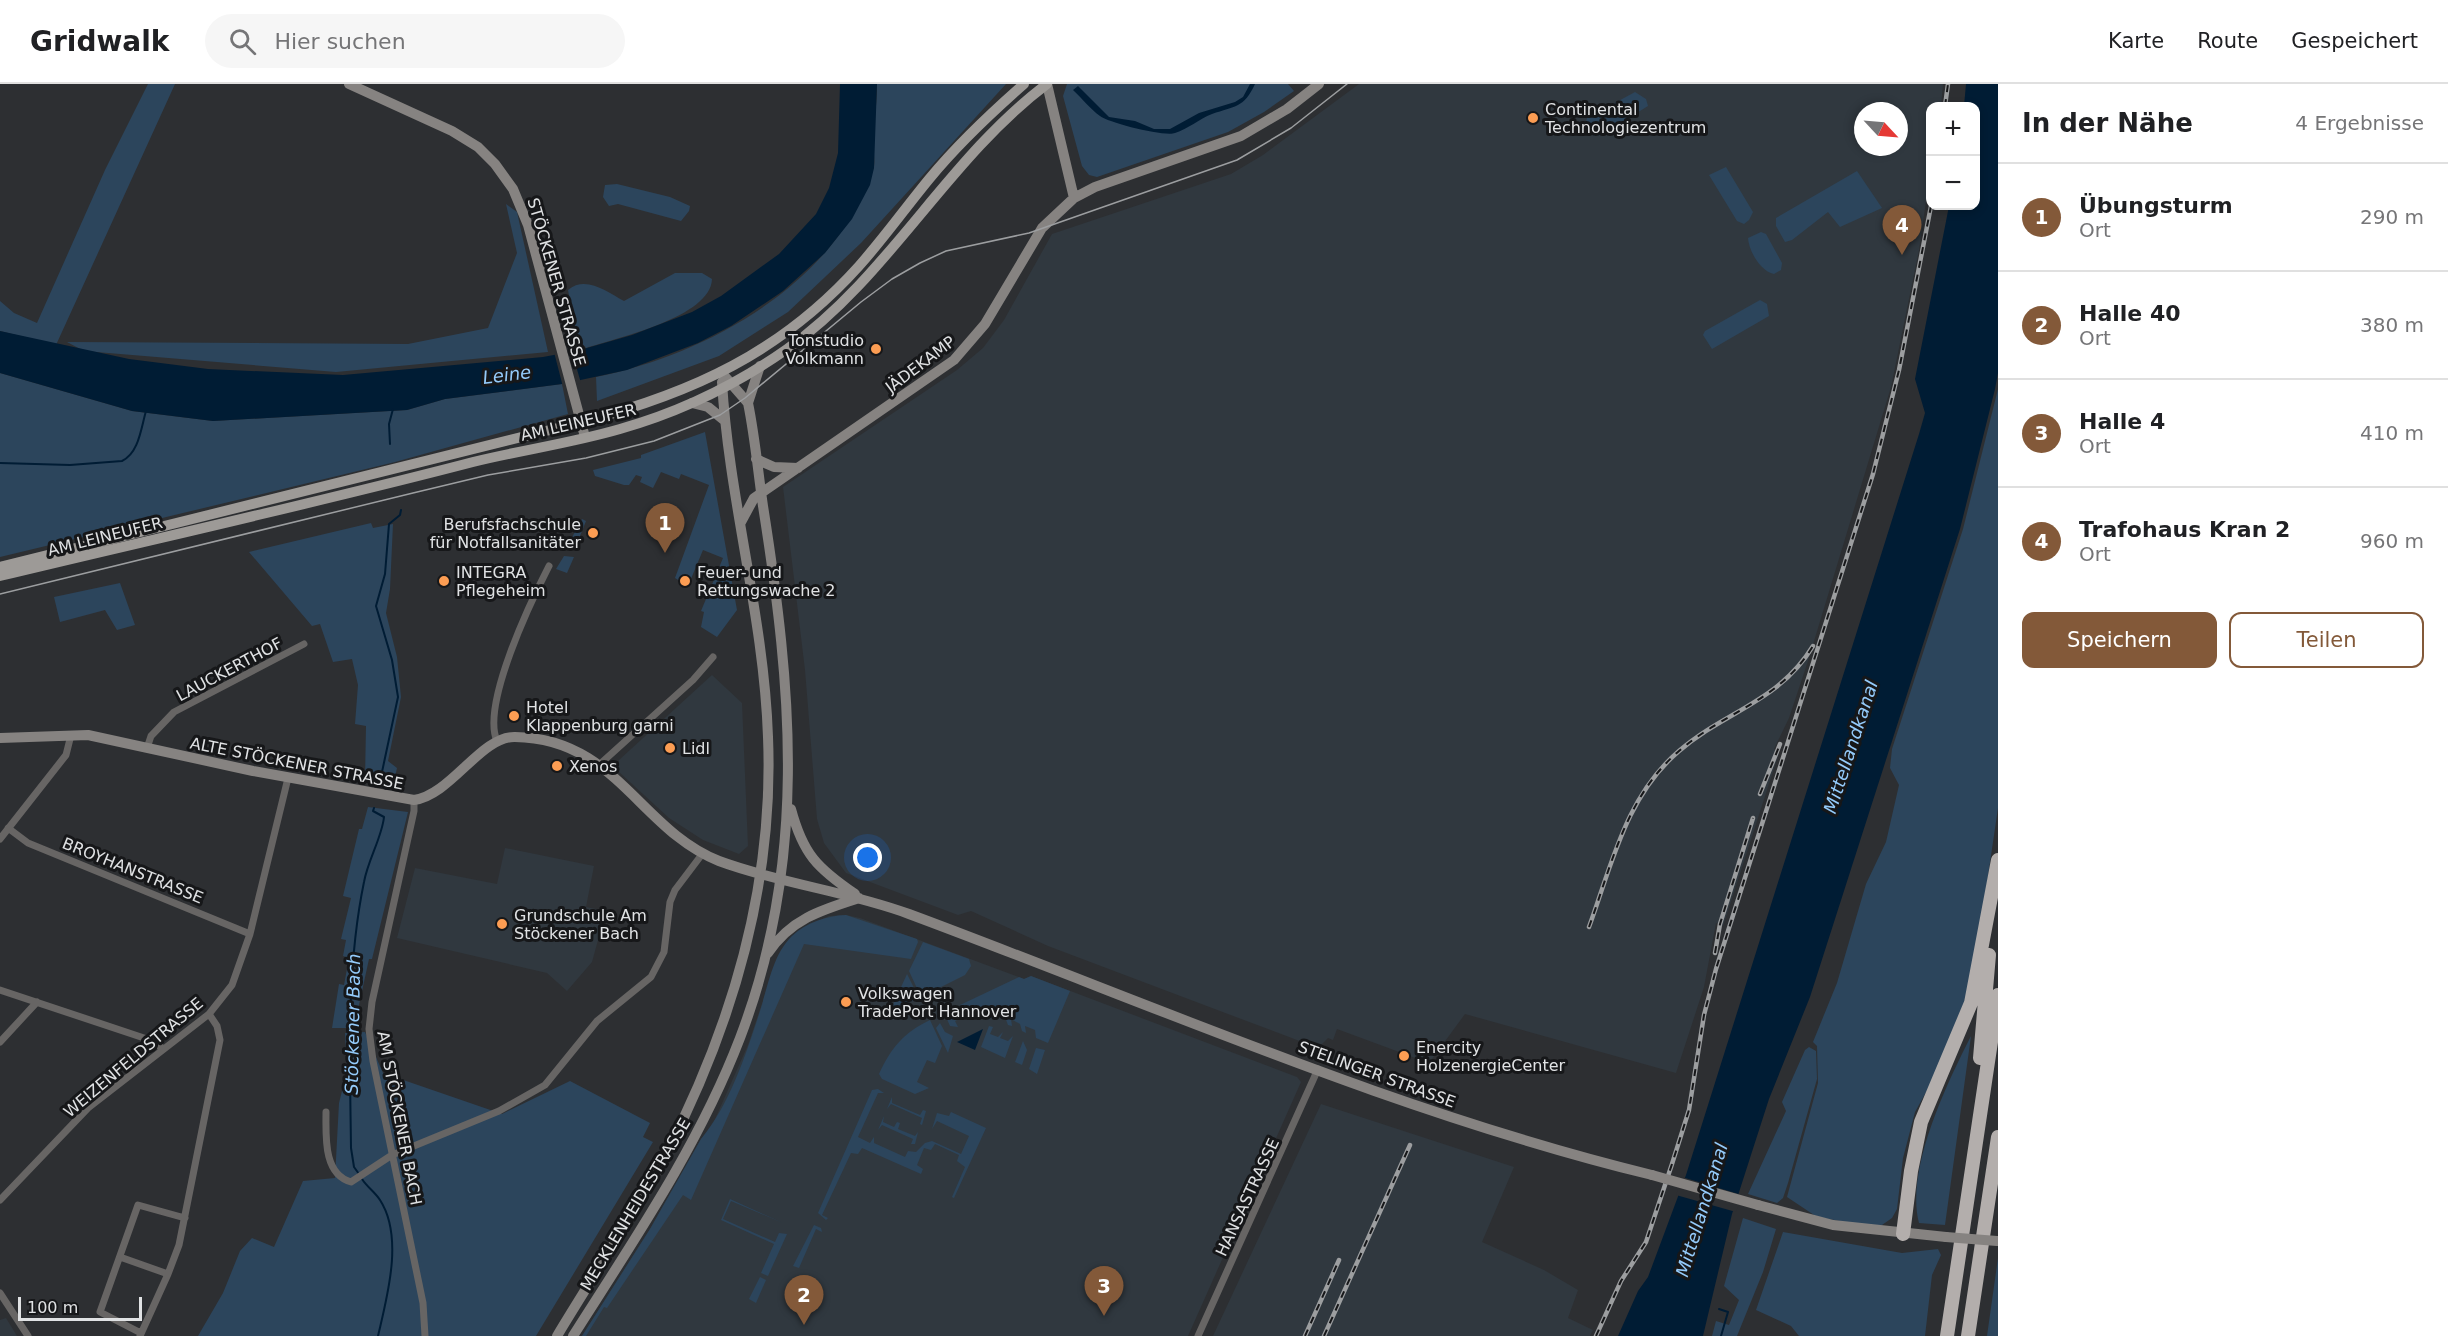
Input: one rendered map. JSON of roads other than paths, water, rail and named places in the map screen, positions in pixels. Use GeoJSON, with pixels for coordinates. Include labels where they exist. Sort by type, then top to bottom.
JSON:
{"type":"FeatureCollection","features":[{"type":"Feature","properties":{"kind":"highway"},"geometry":{"type":"LineString","coordinates":[[1968,1198],[1997,866]]}},
{"type":"Feature","properties":{"kind":"highway"},"geometry":{"type":"LineString","coordinates":[[1903,1234],[1911,1171],[1921,1122],[1971,1003],[1997,866]]}},
{"type":"Feature","properties":{"kind":"highway"},"geometry":{"type":"LineString","coordinates":[[1947,1336],[1998,995]]}},
{"type":"Feature","properties":{"kind":"highway"},"geometry":{"type":"LineString","coordinates":[[1968,1336],[1998,1137]]}},
{"type":"Feature","properties":{"kind":"main road","name":"STÖCKENER STRASSE"},"geometry":{"type":"LineString","coordinates":[[349,84],[452,131],[478,147],[495,164],[521,205],[585,437]]}},
{"type":"Feature","properties":{"kind":"main road","name":"AM LEINEUFER"},"geometry":{"type":"LineString","coordinates":[[0,567],[582,422],[648,404],[722,372],[777,339],[832,293],[859,266],[932,175],[1024,84]]}},
{"type":"Feature","properties":{"kind":"main road","name":"AM LEINEUFER"},"geometry":{"type":"LineString","coordinates":[[0,576],[512,452],[585,437],[650,420],[723,389],[810,332],[841,304],[983,142],[1047,84]]}},
{"type":"Feature","properties":{"kind":"main road"},"geometry":{"type":"LineString","coordinates":[[1047,84],[1074,198]]}},
{"type":"Feature","properties":{"kind":"main road","name":"JÄDEKAMP"},"geometry":{"type":"LineString","coordinates":[[741,523],[749,504],[761,494],[929,380],[960,354],[986,324],[1037,235],[1074,198],[1095,187],[1239,137],[1287,110],[1319,84]]}},
{"type":"Feature","properties":{"kind":"main road"},"geometry":{"type":"LineString","coordinates":[[748,403],[760,366]]}},
{"type":"Feature","properties":{"kind":"main road","name":"MECKLENHEIDESTRASSE"},"geometry":{"type":"LineString","coordinates":[[573,1336],[650,1215],[700,1126],[740,1037],[764,959],[781,879],[789,802],[786,673],[748,403],[722,372]]}},
{"type":"Feature","properties":{"kind":"main road","name":"MECKLENHEIDESTRASSE"},"geometry":{"type":"LineString","coordinates":[[556,1336],[666,1154],[704,1073],[721,1032],[741,966],[761,874],[768,805],[768,736],[741,523],[724,420],[722,372]]}},
{"type":"Feature","properties":{"kind":"main road"},"geometry":{"type":"LineString","coordinates":[[692,403],[714,411],[724,420]]}},
{"type":"Feature","properties":{"kind":"main road"},"geometry":{"type":"LineString","coordinates":[[756,459],[774,467],[798,468]]}},
{"type":"Feature","properties":{"kind":"main road","name":"ALTE STÖCKENER STRASSE"},"geometry":{"type":"LineString","coordinates":[[0,738],[88,735],[288,778],[414,800],[434,793],[497,741]]}},
{"type":"Feature","properties":{"kind":"main road"},"geometry":{"type":"LineString","coordinates":[[497,741],[514,736],[547,742],[580,752],[600,764],[659,819],[703,853],[761,874]]}},
{"type":"Feature","properties":{"kind":"main road"},"geometry":{"type":"LineString","coordinates":[[789,802],[799,837],[809,856],[828,875],[860,898]]}},
{"type":"Feature","properties":{"kind":"main road","name":"STELINGER STRASSE"},"geometry":{"type":"LineString","coordinates":[[761,874],[860,898],[908,913],[1318,1069],[1464,1121],[1833,1225],[1903,1234],[1998,1241]]}},
{"type":"Feature","properties":{"kind":"main road"},"geometry":{"type":"LineString","coordinates":[[764,959],[779,937],[808,915],[860,898]]}},
{"type":"Feature","properties":{"kind":"street"},"geometry":{"type":"LineString","coordinates":[[497,741],[493,728],[505,668],[526,614],[549,566]]}},
{"type":"Feature","properties":{"kind":"street","name":"LAUCKERTHOF"},"geometry":{"type":"LineString","coordinates":[[147,748],[151,736],[174,712],[304,644]]}},
{"type":"Feature","properties":{"kind":"street"},"geometry":{"type":"LineString","coordinates":[[600,764],[693,680],[713,657]]}},
{"type":"Feature","properties":{"kind":"street"},"geometry":{"type":"LineString","coordinates":[[0,838],[66,755],[71,735]]}},
{"type":"Feature","properties":{"kind":"street","name":"WEIZENFELDSTRASSE"},"geometry":{"type":"LineString","coordinates":[[0,1200],[88,1108],[162,1048],[209,1014],[232,985],[250,934],[288,778]]}},
{"type":"Feature","properties":{"kind":"street","name":"AM STÖCKENER BACH"},"geometry":{"type":"LineString","coordinates":[[414,800],[414,811],[369,1023],[370,1046],[423,1303],[425,1336]]}},
{"type":"Feature","properties":{"kind":"street","name":"BROYHANSTRASSE"},"geometry":{"type":"LineString","coordinates":[[8,828],[28,843],[250,934]]}},
{"type":"Feature","properties":{"kind":"street"},"geometry":{"type":"LineString","coordinates":[[326,1112],[326,1142],[334,1171],[339,1177],[351,1182],[392,1155],[499,1112],[545,1085],[597,1021],[651,977],[664,952],[670,902],[675,890],[703,853]]}},
{"type":"Feature","properties":{"kind":"street"},"geometry":{"type":"LineString","coordinates":[[0,990],[150,1040],[162,1048]]}},
{"type":"Feature","properties":{"kind":"street"},"geometry":{"type":"LineString","coordinates":[[0,1042],[37,1002]]}},
{"type":"Feature","properties":{"kind":"street"},"geometry":{"type":"LineString","coordinates":[[185,1218],[138,1205],[100,1312],[140,1335],[168,1274],[185,1218],[220,1040],[217,1026],[209,1014]]}},
{"type":"Feature","properties":{"kind":"street","name":"HANSASTRASSE"},"geometry":{"type":"LineString","coordinates":[[1198,1336],[1318,1069]]}},
{"type":"Feature","properties":{"kind":"street"},"geometry":{"type":"LineString","coordinates":[[120,1257],[168,1274]]}},
{"type":"Feature","properties":{"kind":"street"},"geometry":{"type":"LineString","coordinates":[[0,1293],[28,1336]]}},
{"type":"Feature","properties":{"kind":"water","name":"Leine"},"geometry":{"type":"Polygon","coordinates":[[[840,84],[877,84],[874,168],[870,185],[852,219],[825,253],[783,291],[731,326],[698,343],[627,370],[562,384],[445,399],[407,410],[213,421],[132,411],[0,373],[0,331],[129,359],[208,369],[343,375],[543,357],[580,350],[632,335],[692,312],[721,296],[779,254],[816,214],[829,188],[838,153],[840,84]]]}},
{"type":"Feature","properties":{"kind":"water"},"geometry":{"type":"Polygon","coordinates":[[[1250,84],[1255,84],[1243,102],[1169,134],[1137,129],[1105,119],[1073,90],[1078,86],[1109,117],[1135,121],[1154,129],[1170,129],[1199,113],[1235,102],[1243,97],[1250,84]]]}},
{"type":"Feature","properties":{"kind":"water","name":"Mittellandkanal"},"geometry":{"type":"Polygon","coordinates":[[[1966,84],[1998,84],[1998,373],[1960,529],[1810,997],[1769,1099],[1732,1214],[1703,1336],[1618,1336],[1638,1291],[1648,1277],[1686,1175],[1925,413],[1915,379],[1948,210],[1980,210],[1980,102],[1964,102],[1966,84]]]}},
{"type":"Feature","properties":{"kind":"water"},"geometry":{"type":"Polygon","coordinates":[[[983,1029],[975,1050],[957,1042],[983,1029]]]}},
{"type":"Feature","properties":{"kind":"waterway","name":"Stöckener Bach"},"geometry":{"type":"LineString","coordinates":[[390,444],[389,424],[393,409]]}},
{"type":"Feature","properties":{"kind":"waterway"},"geometry":{"type":"LineString","coordinates":[[0,463],[70,465],[122,461],[136,446],[146,411]]}},
{"type":"Feature","properties":{"kind":"waterway","name":"Stöckener Bach"},"geometry":{"type":"LineString","coordinates":[[379,786],[398,697],[392,660],[376,606],[385,574],[389,524],[400,515],[401,510]]}},
{"type":"Feature","properties":{"kind":"waterway","name":"Stöckener Bach"},"geometry":{"type":"LineString","coordinates":[[359,1174],[354,1167],[351,1148],[352,981],[354,948],[364,882],[384,817],[373,811],[374,808]]}},
{"type":"Feature","properties":{"kind":"waterway","name":"Stöckener Bach"},"geometry":{"type":"LineString","coordinates":[[362,1179],[380,1200],[391,1231],[389,1286],[378,1336]]}},
{"type":"Feature","properties":{"kind":"waterway"},"geometry":{"type":"LineString","coordinates":[[1719,1309],[1728,1312],[1721,1336]]}},
{"type":"Feature","properties":{"kind":"tram line"},"geometry":{"type":"LineString","coordinates":[[0,594],[488,475],[586,458],[654,441],[720,415],[745,398],[861,302],[892,279],[920,263],[946,251],[1029,233],[1237,160],[1291,128],[1347,84]]}},
{"type":"Feature","properties":{"kind":"railway"},"geometry":{"type":"LineString","coordinates":[[1946,102],[1948,84]]}},
{"type":"Feature","properties":{"kind":"railway"},"geometry":{"type":"LineString","coordinates":[[1596,1336],[1621,1281],[1646,1242],[1689,1110],[1704,1015],[1716,969],[1873,474],[1899,370],[1930,210]]}},
{"type":"Feature","properties":{"kind":"railway"},"geometry":{"type":"LineString","coordinates":[[1589,927],[1614,855],[1633,810],[1661,769],[1697,737],[1768,693],[1799,665],[1813,646]]}},
{"type":"Feature","properties":{"kind":"railway"},"geometry":{"type":"LineString","coordinates":[[1760,794],[1780,744]]}},
{"type":"Feature","properties":{"kind":"railway"},"geometry":{"type":"LineString","coordinates":[[1715,953],[1720,924],[1753,818]]}},
{"type":"Feature","properties":{"kind":"railway"},"geometry":{"type":"LineString","coordinates":[[1324,1336],[1410,1145]]}},
{"type":"Feature","properties":{"kind":"railway"},"geometry":{"type":"LineString","coordinates":[[1305,1336],[1339,1260]]}},
{"type":"Feature","properties":{"kind":"place","name":"Continental Technologiezentrum"},"geometry":{"type":"Point","coordinates":[1533,118]}},
{"type":"Feature","properties":{"kind":"place","name":"Trafohaus Kran 2"},"geometry":{"type":"Point","coordinates":[1902,255]}},
{"type":"Feature","properties":{"kind":"place","name":"Tonstudio Volkmann"},"geometry":{"type":"Point","coordinates":[876,349]}},
{"type":"Feature","properties":{"kind":"place","name":"Berufsfachschule für Notfallsanitäter"},"geometry":{"type":"Point","coordinates":[593,533]}},
{"type":"Feature","properties":{"kind":"place","name":"Übungsturm"},"geometry":{"type":"Point","coordinates":[665,553]}},
{"type":"Feature","properties":{"kind":"place","name":"INTEGRA Pflegeheim"},"geometry":{"type":"Point","coordinates":[444,581]}},
{"type":"Feature","properties":{"kind":"place","name":"Feuer- und Rettungswache 2"},"geometry":{"type":"Point","coordinates":[685,581]}},
{"type":"Feature","properties":{"kind":"place","name":"Hotel Klappenburg garni"},"geometry":{"type":"Point","coordinates":[514,716]}},
{"type":"Feature","properties":{"kind":"place","name":"Lidl"},"geometry":{"type":"Point","coordinates":[670,748]}},
{"type":"Feature","properties":{"kind":"place","name":"Xenos"},"geometry":{"type":"Point","coordinates":[557,766]}},
{"type":"Feature","properties":{"kind":"place","name":"Grundschule Am Stöckener Bach"},"geometry":{"type":"Point","coordinates":[502,924]}},
{"type":"Feature","properties":{"kind":"place","name":"Volkswagen TradePort Hannover"},"geometry":{"type":"Point","coordinates":[846,1002]}},
{"type":"Feature","properties":{"kind":"place","name":"Enercity HolzenergieCenter"},"geometry":{"type":"Point","coordinates":[1404,1056]}},
{"type":"Feature","properties":{"kind":"place","name":"Halle 4"},"geometry":{"type":"Point","coordinates":[1104,1316]}},
{"type":"Feature","properties":{"kind":"place","name":"Halle 40"},"geometry":{"type":"Point","coordinates":[804,1325]}}]}
